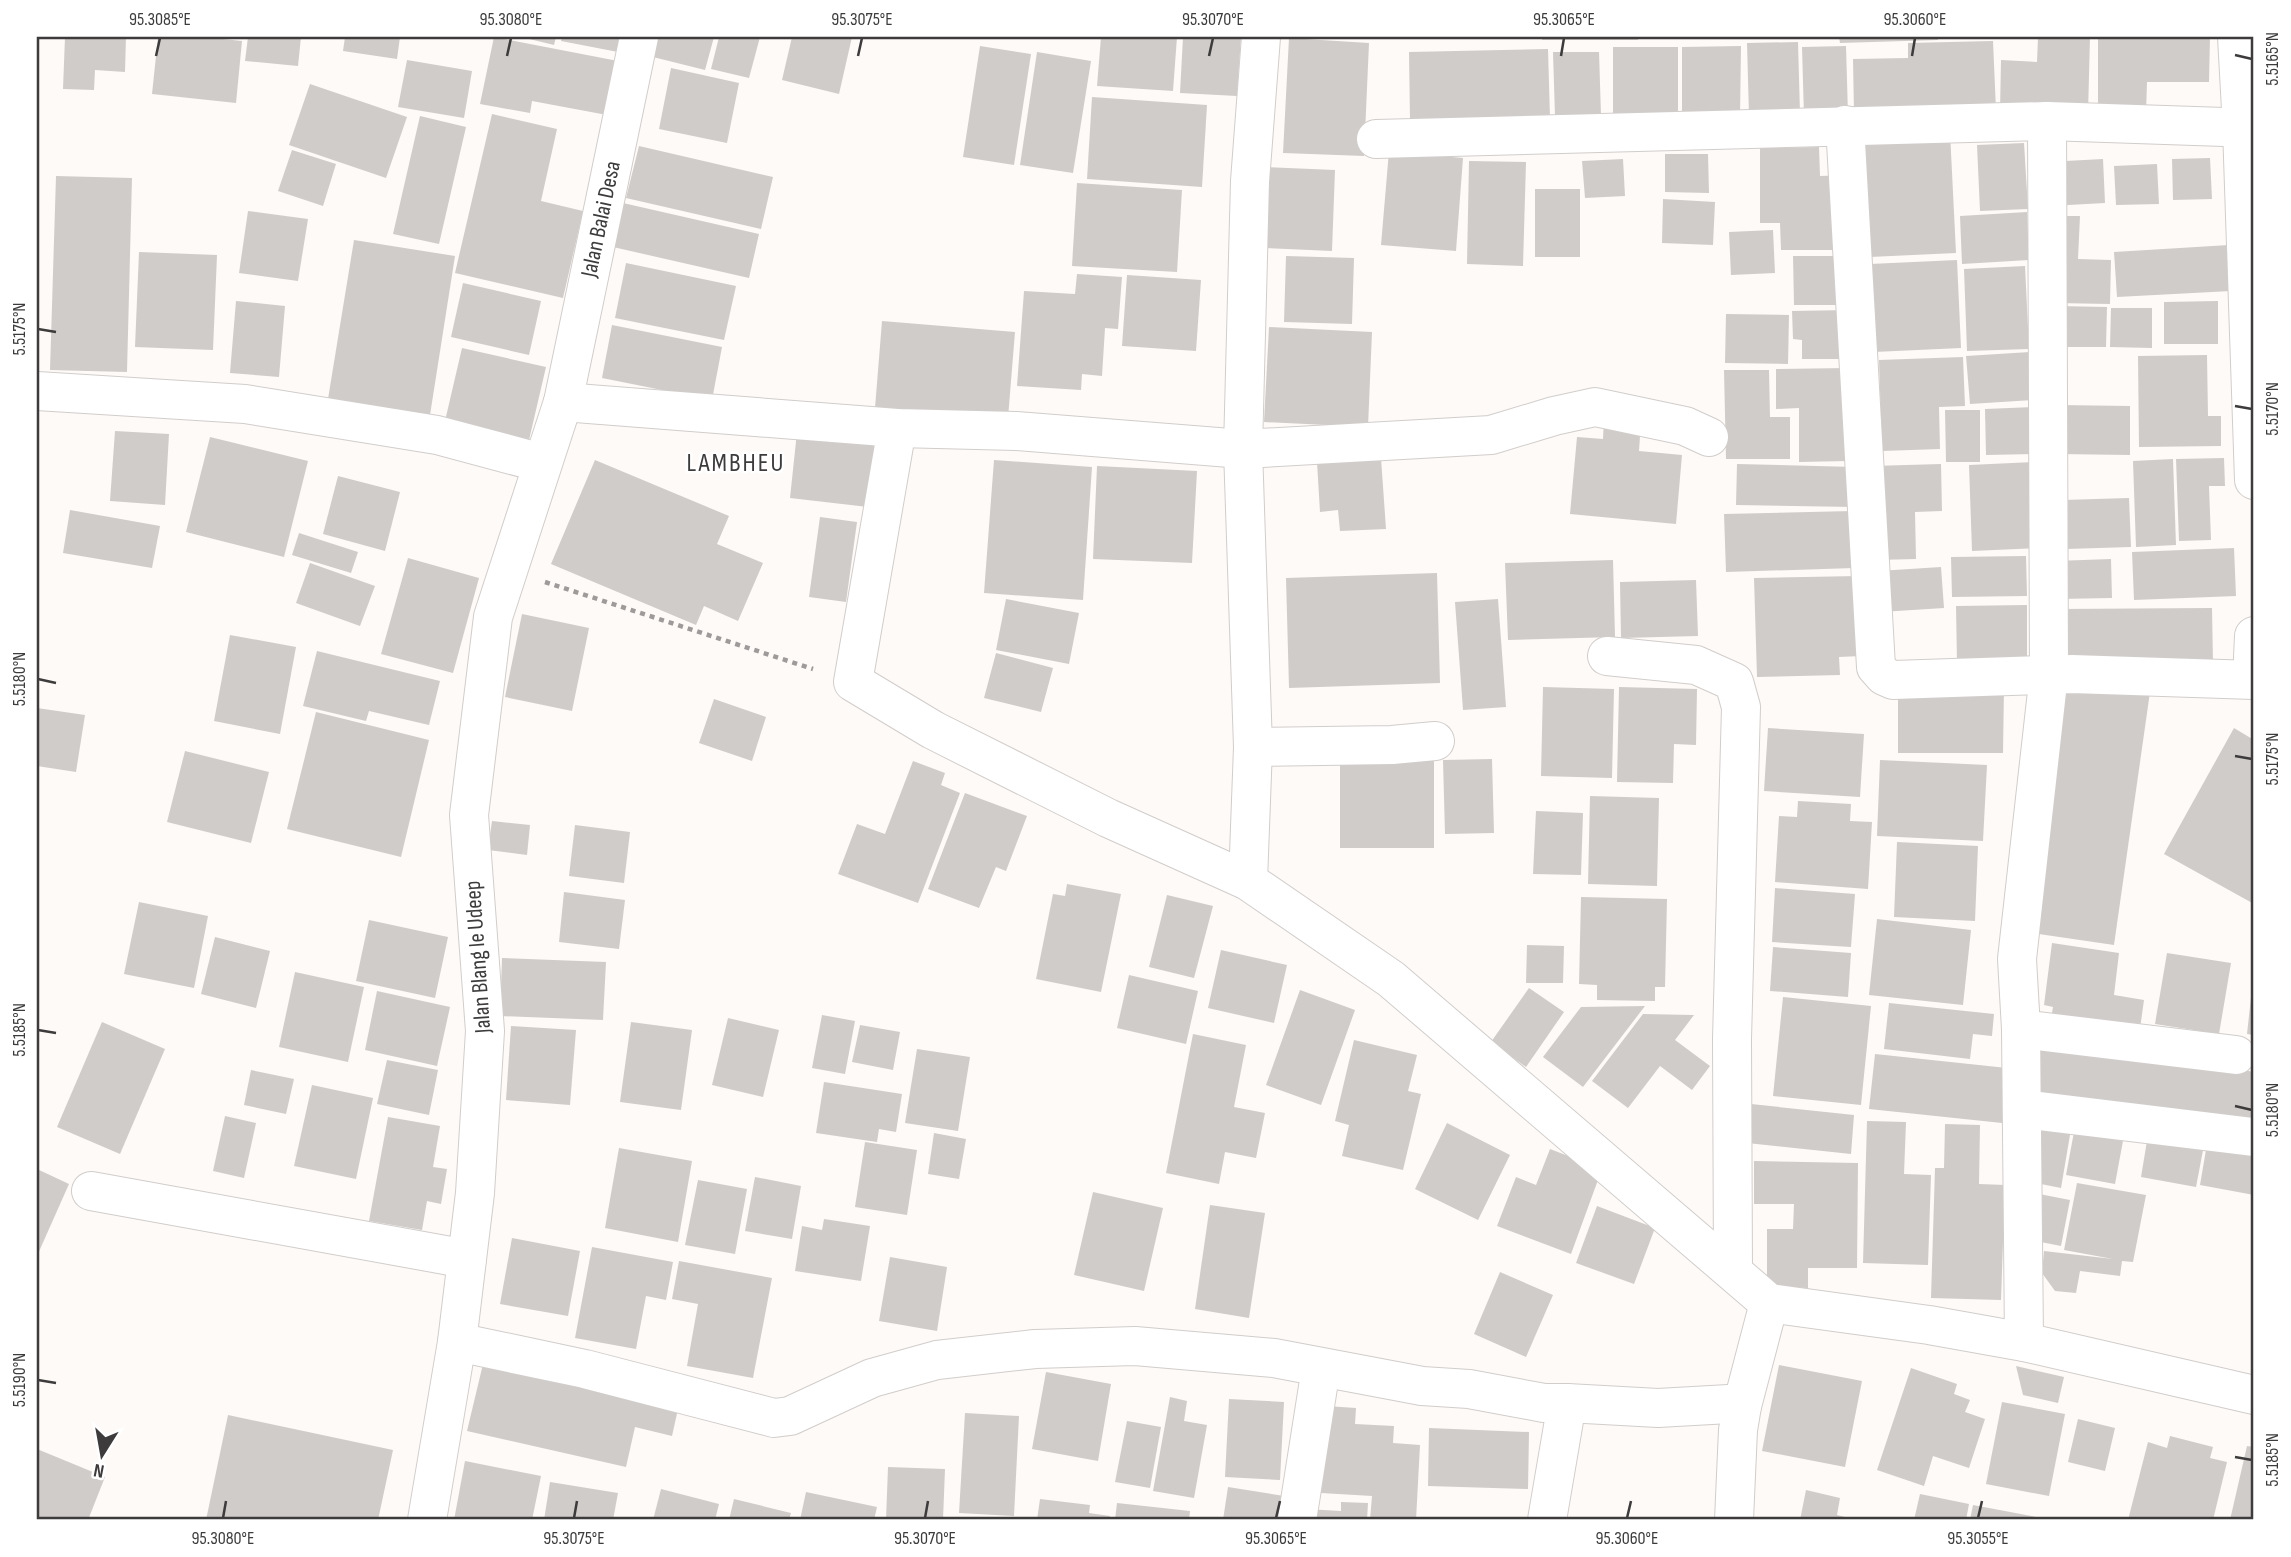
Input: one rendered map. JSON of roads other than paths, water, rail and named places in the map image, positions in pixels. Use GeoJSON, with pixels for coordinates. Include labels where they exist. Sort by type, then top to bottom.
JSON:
{"type":"FeatureCollection","features":[{"type":"Feature","properties":{"kind":"street","name":"Jalan Balai Desa"},"geometry":{"type":"LineString","coordinates":[[563,402],[639,37]]}},
{"type":"Feature","properties":{"kind":"street"},"geometry":{"type":"LineString","coordinates":[[1248,881],[1253,747],[1243,449],[1251,181],[1261,37]]}},
{"type":"Feature","properties":{"kind":"street"},"geometry":{"type":"LineString","coordinates":[[2237,37],[2248,128],[2254,480]]}},
{"type":"Feature","properties":{"kind":"street"},"geometry":{"type":"LineString","coordinates":[[1376,139],[2047,121],[2248,128]]}},
{"type":"Feature","properties":{"kind":"street"},"geometry":{"type":"LineString","coordinates":[[2024,1342],[2023,1109],[2017,960],[2049,674],[2047,121]]}},
{"type":"Feature","properties":{"kind":"street"},"geometry":{"type":"LineString","coordinates":[[1845,125],[1876,667],[1884,676],[1893,680],[2049,674],[2253,679],[2254,636]]}},
{"type":"Feature","properties":{"kind":"street"},"geometry":{"type":"LineString","coordinates":[[37,391],[245,404],[437,435],[542,463]]}},
{"type":"Feature","properties":{"kind":"street"},"geometry":{"type":"LineString","coordinates":[[563,402],[897,428],[1016,431],[1243,449],[1491,435],[1595,407],[1685,426],[1709,436]]}},
{"type":"Feature","properties":{"kind":"street","name":"Jalan Blang Ie Udeep"},"geometry":{"type":"LineString","coordinates":[[427,1520],[457,1342],[475,1193],[485,1031],[469,815],[493,617],[563,402]]}},
{"type":"Feature","properties":{"kind":"street"},"geometry":{"type":"LineString","coordinates":[[897,428],[853,681],[933,730],[970,749],[1108,818],[1248,881],[1391,979],[1769,1303],[1929,1325],[2024,1342],[2254,1395]]}},
{"type":"Feature","properties":{"kind":"street"},"geometry":{"type":"LineString","coordinates":[[1607,656],[1696,665],[1734,682],[1741,707],[1732,1039],[1733,1271]]}},
{"type":"Feature","properties":{"kind":"street"},"geometry":{"type":"LineString","coordinates":[[1253,747],[1392,745],[1435,741]]}},
{"type":"Feature","properties":{"kind":"street"},"geometry":{"type":"LineString","coordinates":[[2021,1029],[2236,1055]]}},
{"type":"Feature","properties":{"kind":"street"},"geometry":{"type":"LineString","coordinates":[[2023,1109],[2253,1136]]}},
{"type":"Feature","properties":{"kind":"street"},"geometry":{"type":"LineString","coordinates":[[91,1191],[467,1259]]}},
{"type":"Feature","properties":{"kind":"street"},"geometry":{"type":"LineString","coordinates":[[1734,1520],[1738,1430],[1769,1303]]}},
{"type":"Feature","properties":{"kind":"street"},"geometry":{"type":"LineString","coordinates":[[457,1342],[585,1369],[774,1418],[790,1416],[872,1378],[937,1360],[1035,1349],[1135,1346],[1274,1358],[1422,1385],[1509,1395],[1544,1403],[1658,1408],[1729,1404],[1742,1406]]}},
{"type":"Feature","properties":{"kind":"street"},"geometry":{"type":"LineString","coordinates":[[1297,1520],[1321,1368]]}},
{"type":"Feature","properties":{"kind":"street"},"geometry":{"type":"LineString","coordinates":[[1547,1520],[1567,1403]]}},
{"type":"Feature","properties":{"kind":"district","name":"LAMBHEU"},"geometry":{"type":"Point","coordinates":[736,463]}}]}
